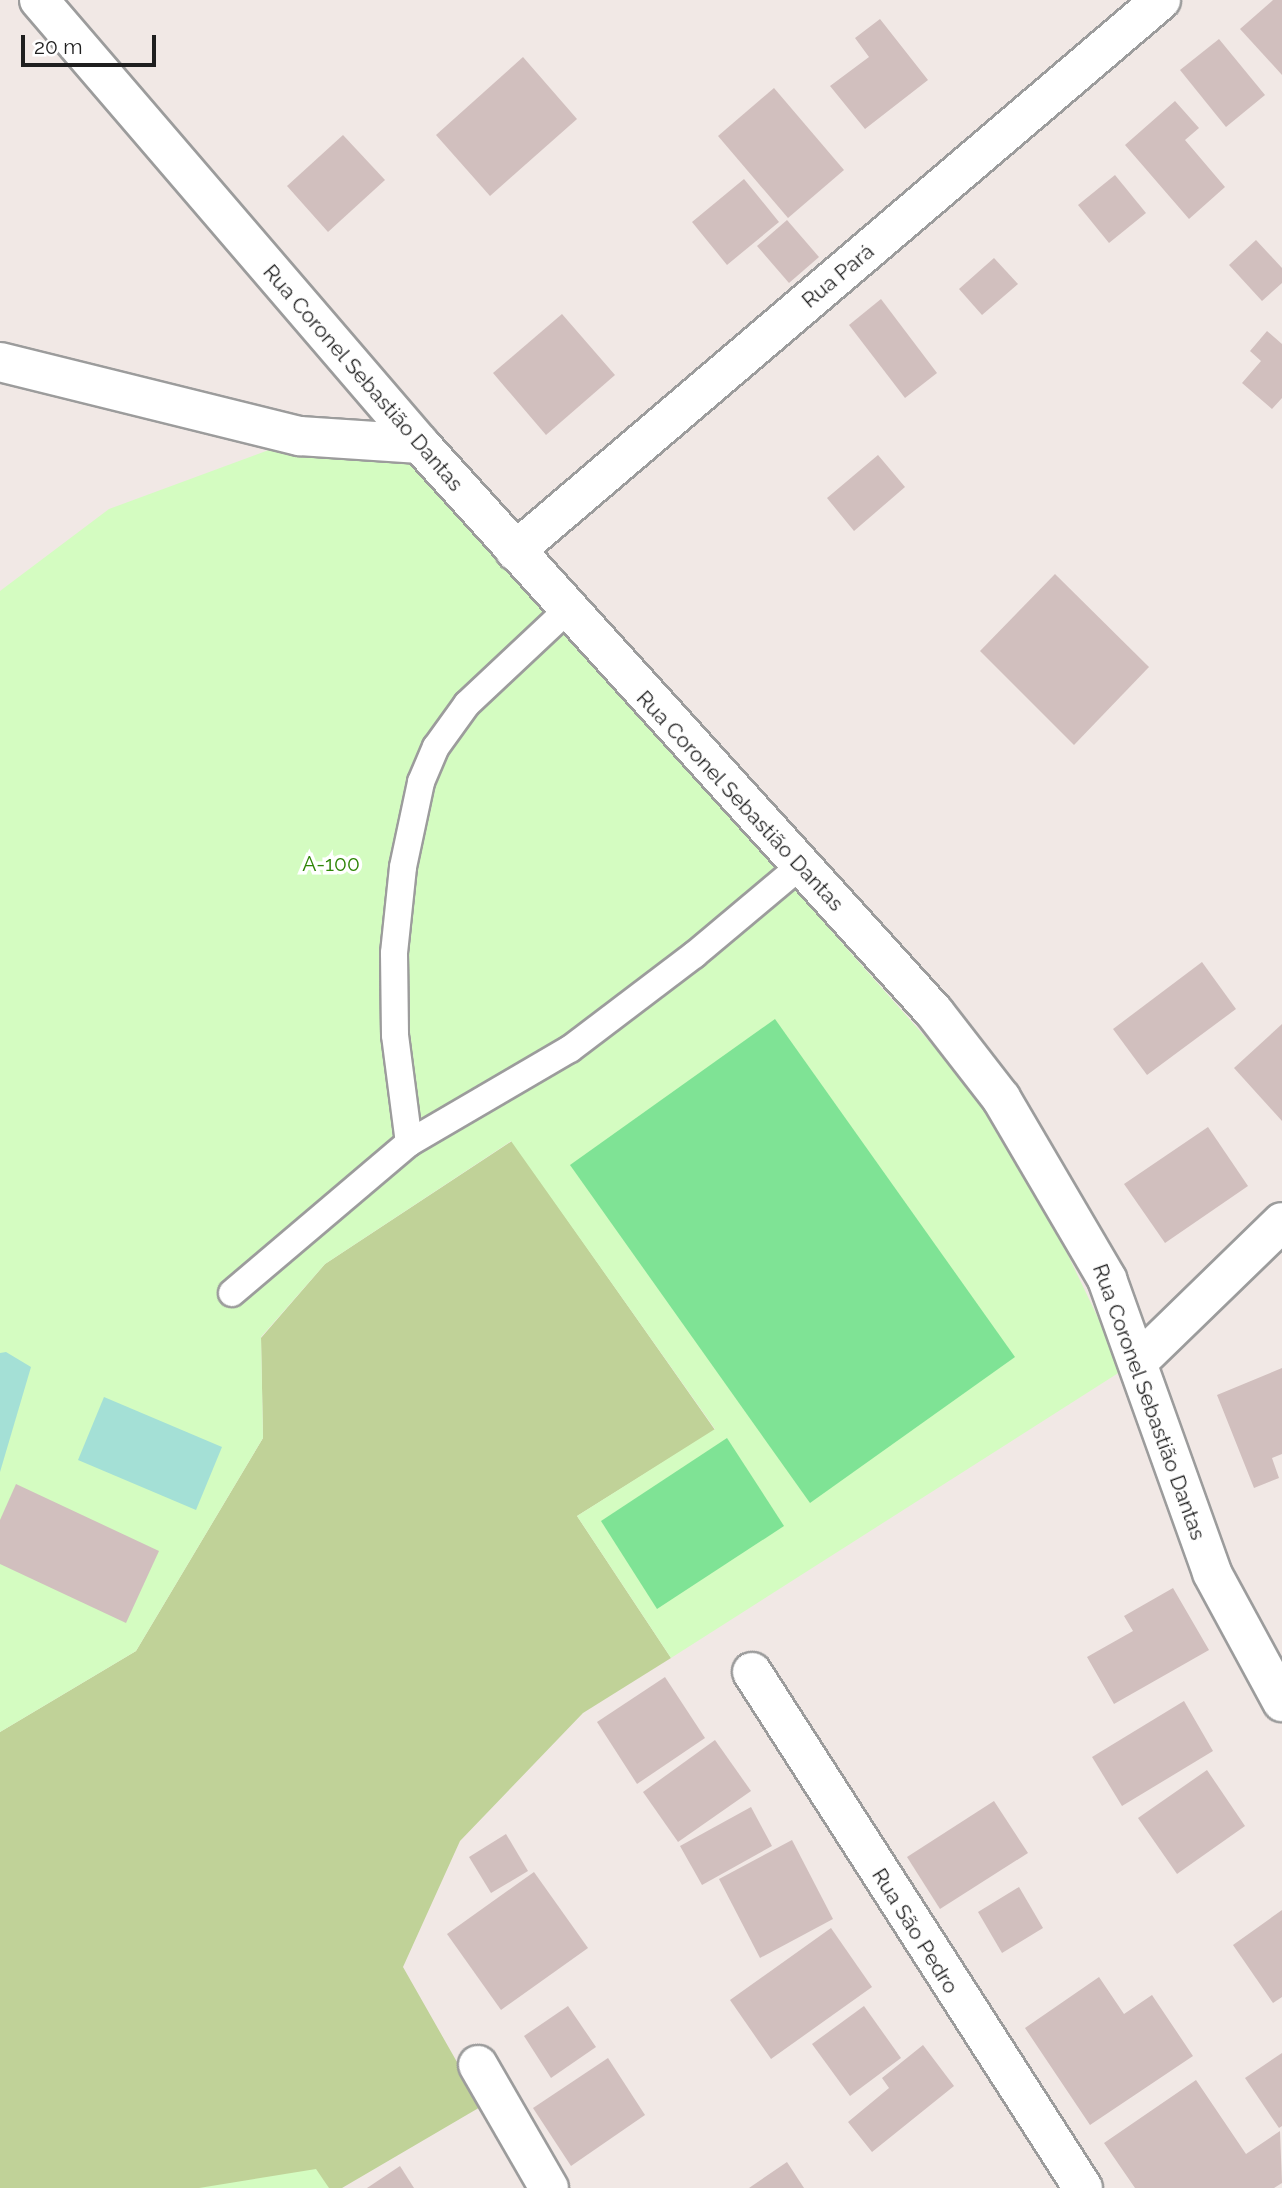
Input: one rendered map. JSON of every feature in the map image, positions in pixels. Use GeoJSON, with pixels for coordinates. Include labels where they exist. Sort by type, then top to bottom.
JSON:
{"type":"FeatureCollection","features":[{"type":"Feature","properties":{"kind":"street","name":"Rua Pará"},"geometry":{"type":"LineString","coordinates":[[515,551],[1161,0]]}},
{"type":"Feature","properties":{"kind":"street","name":"Rua Coronel Sebastião Dantas"},"geometry":{"type":"LineString","coordinates":[[44,2],[419,444],[566,611],[935,1013],[1002,1098],[1107,1279],[1139,1361],[1212,1573],[1280,1694]]}},
{"type":"Feature","properties":{"kind":"street"},"geometry":{"type":"LineString","coordinates":[[0,362],[300,436],[419,444]]}},
{"type":"Feature","properties":{"kind":"street"},"geometry":{"type":"LineString","coordinates":[[1139,1361],[1282,1222]]}},
{"type":"Feature","properties":{"kind":"street","name":"Rua São Pedro"},"geometry":{"type":"LineString","coordinates":[[752,1672],[1083,2188]]}},
{"type":"Feature","properties":{"kind":"street"},"geometry":{"type":"LineString","coordinates":[[478,2065],[549,2188]]}},
{"type":"Feature","properties":{"kind":"lane"},"geometry":{"type":"LineString","coordinates":[[409,1143],[395,1035],[394,953],[403,867],[421,782],[436,747],[467,704],[566,611]]}},
{"type":"Feature","properties":{"kind":"lane"},"geometry":{"type":"LineString","coordinates":[[232,1293],[409,1143],[570,1049],[694,955],[800,866]]}},
{"type":"Feature","properties":{"kind":"green space","name":"A-100"},"geometry":{"type":"Polygon","coordinates":[[[274,448],[413,459],[966,1083],[1043,1203],[1123,1370],[671,1658],[577,1516],[715,1429],[511,1141],[325,1264],[261,1337],[263,1438],[136,1651],[0,1732],[0,591],[109,509],[274,448]]]}},
{"type":"Feature","properties":{"kind":"green space"},"geometry":{"type":"Polygon","coordinates":[[[775,1019],[1015,1357],[810,1503],[570,1165],[775,1019]]]}},
{"type":"Feature","properties":{"kind":"green space"},"geometry":{"type":"Polygon","coordinates":[[[512,1141],[715,1430],[577,1516],[671,1658],[583,1713],[460,1841],[403,1967],[482,2106],[342,2188],[0,2188],[0,1732],[136,1651],[263,1438],[261,1338],[325,1264],[512,1141]]]}},
{"type":"Feature","properties":{"kind":"green space"},"geometry":{"type":"Polygon","coordinates":[[[727,1438],[784,1526],[657,1609],[601,1521],[727,1438]]]}},
{"type":"Feature","properties":{"kind":"green space"},"geometry":{"type":"Polygon","coordinates":[[[316,2169],[329,2188],[199,2188],[316,2169]]]}},
{"type":"Feature","properties":{"kind":"water"},"geometry":{"type":"Polygon","coordinates":[[[6,1352],[31,1367],[0,1472],[0,1353],[6,1352]]]}},
{"type":"Feature","properties":{"kind":"water"},"geometry":{"type":"Polygon","coordinates":[[[104,1397],[222,1447],[196,1510],[78,1460],[104,1397]]]}},
{"type":"Feature","properties":{"kind":"building"},"geometry":{"type":"Polygon","coordinates":[[[1273,0],[1282,0],[1282,75],[1240,29],[1273,0]]]}},
{"type":"Feature","properties":{"kind":"building"},"geometry":{"type":"Polygon","coordinates":[[[880,19],[928,80],[865,129],[830,86],[869,57],[855,38],[880,19]]]}},
{"type":"Feature","properties":{"kind":"building"},"geometry":{"type":"Polygon","coordinates":[[[1219,39],[1265,95],[1226,127],[1180,70],[1219,39]]]}},
{"type":"Feature","properties":{"kind":"building"},"geometry":{"type":"Polygon","coordinates":[[[523,57],[577,119],[490,196],[436,135],[523,57]]]}},
{"type":"Feature","properties":{"kind":"building"},"geometry":{"type":"Polygon","coordinates":[[[774,88],[844,170],[788,218],[718,136],[774,88]]]}},
{"type":"Feature","properties":{"kind":"building"},"geometry":{"type":"Polygon","coordinates":[[[1175,101],[1199,128],[1185,140],[1225,187],[1189,219],[1125,145],[1175,101]]]}},
{"type":"Feature","properties":{"kind":"building"},"geometry":{"type":"Polygon","coordinates":[[[343,135],[385,180],[328,232],[287,186],[343,135]]]}},
{"type":"Feature","properties":{"kind":"building"},"geometry":{"type":"Polygon","coordinates":[[[1115,175],[1146,213],[1109,243],[1078,205],[1115,175]]]}},
{"type":"Feature","properties":{"kind":"building"},"geometry":{"type":"Polygon","coordinates":[[[744,179],[779,222],[727,265],[692,222],[744,179]]]}},
{"type":"Feature","properties":{"kind":"building"},"geometry":{"type":"Polygon","coordinates":[[[787,220],[819,257],[789,283],[757,246],[787,220]]]}},
{"type":"Feature","properties":{"kind":"building"},"geometry":{"type":"Polygon","coordinates":[[[1256,240],[1282,268],[1282,283],[1262,301],[1229,265],[1256,240]]]}},
{"type":"Feature","properties":{"kind":"building"},"geometry":{"type":"Polygon","coordinates":[[[994,258],[1018,284],[982,315],[959,289],[994,258]]]}},
{"type":"Feature","properties":{"kind":"building"},"geometry":{"type":"Polygon","coordinates":[[[881,299],[937,373],[905,398],[849,325],[881,299]]]}},
{"type":"Feature","properties":{"kind":"building"},"geometry":{"type":"Polygon","coordinates":[[[562,314],[615,375],[546,435],[493,373],[562,314]]]}},
{"type":"Feature","properties":{"kind":"building"},"geometry":{"type":"Polygon","coordinates":[[[1267,331],[1282,344],[1282,398],[1272,409],[1242,383],[1261,361],[1250,351],[1267,331]]]}},
{"type":"Feature","properties":{"kind":"building"},"geometry":{"type":"Polygon","coordinates":[[[878,455],[905,487],[854,531],[827,498],[878,455]]]}},
{"type":"Feature","properties":{"kind":"building"},"geometry":{"type":"Polygon","coordinates":[[[1055,574],[1149,667],[1074,745],[980,651],[1055,574]]]}},
{"type":"Feature","properties":{"kind":"building"},"geometry":{"type":"Polygon","coordinates":[[[1202,962],[1236,1009],[1147,1075],[1113,1029],[1202,962]]]}},
{"type":"Feature","properties":{"kind":"building"},"geometry":{"type":"Polygon","coordinates":[[[1282,1024],[1282,1121],[1234,1068],[1282,1024]]]}},
{"type":"Feature","properties":{"kind":"building"},"geometry":{"type":"Polygon","coordinates":[[[1208,1127],[1248,1186],[1165,1243],[1124,1184],[1208,1127]]]}},
{"type":"Feature","properties":{"kind":"building"},"geometry":{"type":"Polygon","coordinates":[[[1282,1368],[1282,1454],[1272,1458],[1279,1478],[1254,1488],[1217,1395],[1282,1368]]]}},
{"type":"Feature","properties":{"kind":"building"},"geometry":{"type":"Polygon","coordinates":[[[16,1484],[159,1551],[126,1623],[0,1564],[0,1520],[16,1484]]]}},
{"type":"Feature","properties":{"kind":"building"},"geometry":{"type":"Polygon","coordinates":[[[1173,1588],[1209,1650],[1114,1704],[1087,1657],[1133,1631],[1124,1616],[1173,1588]]]}},
{"type":"Feature","properties":{"kind":"building"},"geometry":{"type":"Polygon","coordinates":[[[665,1677],[705,1738],[637,1784],[597,1722],[665,1677]]]}},
{"type":"Feature","properties":{"kind":"building"},"geometry":{"type":"Polygon","coordinates":[[[1184,1701],[1213,1751],[1122,1806],[1092,1757],[1184,1701]]]}},
{"type":"Feature","properties":{"kind":"building"},"geometry":{"type":"Polygon","coordinates":[[[715,1740],[751,1791],[678,1842],[643,1792],[715,1740]]]}},
{"type":"Feature","properties":{"kind":"building"},"geometry":{"type":"Polygon","coordinates":[[[1207,1770],[1245,1826],[1177,1874],[1138,1818],[1207,1770]]]}},
{"type":"Feature","properties":{"kind":"building"},"geometry":{"type":"Polygon","coordinates":[[[994,1801],[1028,1853],[940,1909],[907,1857],[994,1801]]]}},
{"type":"Feature","properties":{"kind":"building"},"geometry":{"type":"Polygon","coordinates":[[[751,1807],[772,1846],[702,1885],[680,1846],[751,1807]]]}},
{"type":"Feature","properties":{"kind":"building"},"geometry":{"type":"Polygon","coordinates":[[[506,1834],[528,1871],[491,1893],[469,1857],[506,1834]]]}},
{"type":"Feature","properties":{"kind":"building"},"geometry":{"type":"Polygon","coordinates":[[[792,1840],[833,1919],[760,1958],[719,1879],[792,1840]]]}},
{"type":"Feature","properties":{"kind":"building"},"geometry":{"type":"Polygon","coordinates":[[[534,1872],[588,1948],[501,2010],[447,1934],[534,1872]]]}},
{"type":"Feature","properties":{"kind":"building"},"geometry":{"type":"Polygon","coordinates":[[[1019,1887],[1043,1928],[1002,1953],[978,1912],[1019,1887]]]}},
{"type":"Feature","properties":{"kind":"building"},"geometry":{"type":"Polygon","coordinates":[[[1282,1910],[1282,1997],[1273,2003],[1233,1945],[1282,1910]]]}},
{"type":"Feature","properties":{"kind":"building"},"geometry":{"type":"Polygon","coordinates":[[[831,1928],[872,1987],[771,2059],[730,2000],[831,1928]]]}},
{"type":"Feature","properties":{"kind":"building"},"geometry":{"type":"Polygon","coordinates":[[[1099,1977],[1124,2014],[1152,1995],[1193,2056],[1090,2125],[1025,2028],[1099,1977]]]}},
{"type":"Feature","properties":{"kind":"building"},"geometry":{"type":"Polygon","coordinates":[[[568,2006],[596,2047],[551,2078],[524,2036],[568,2006]]]}},
{"type":"Feature","properties":{"kind":"building"},"geometry":{"type":"Polygon","coordinates":[[[864,2006],[901,2058],[850,2096],[812,2044],[864,2006]]]}},
{"type":"Feature","properties":{"kind":"building"},"geometry":{"type":"Polygon","coordinates":[[[923,2045],[954,2086],[872,2152],[848,2122],[889,2088],[882,2078],[923,2045]]]}},
{"type":"Feature","properties":{"kind":"building"},"geometry":{"type":"Polygon","coordinates":[[[1282,2053],[1282,2126],[1279,2128],[1245,2078],[1282,2053]]]}},
{"type":"Feature","properties":{"kind":"building"},"geometry":{"type":"Polygon","coordinates":[[[608,2058],[645,2115],[571,2166],[533,2108],[608,2058]]]}},
{"type":"Feature","properties":{"kind":"building"},"geometry":{"type":"Polygon","coordinates":[[[1196,2080],[1246,2154],[1280,2131],[1282,2183],[1274,2188],[1135,2188],[1104,2143],[1196,2080]]]}},
{"type":"Feature","properties":{"kind":"building"},"geometry":{"type":"Polygon","coordinates":[[[787,2162],[804,2188],[749,2188],[787,2162]]]}},
{"type":"Feature","properties":{"kind":"building"},"geometry":{"type":"Polygon","coordinates":[[[400,2166],[414,2188],[367,2188],[400,2166]]]}}]}
